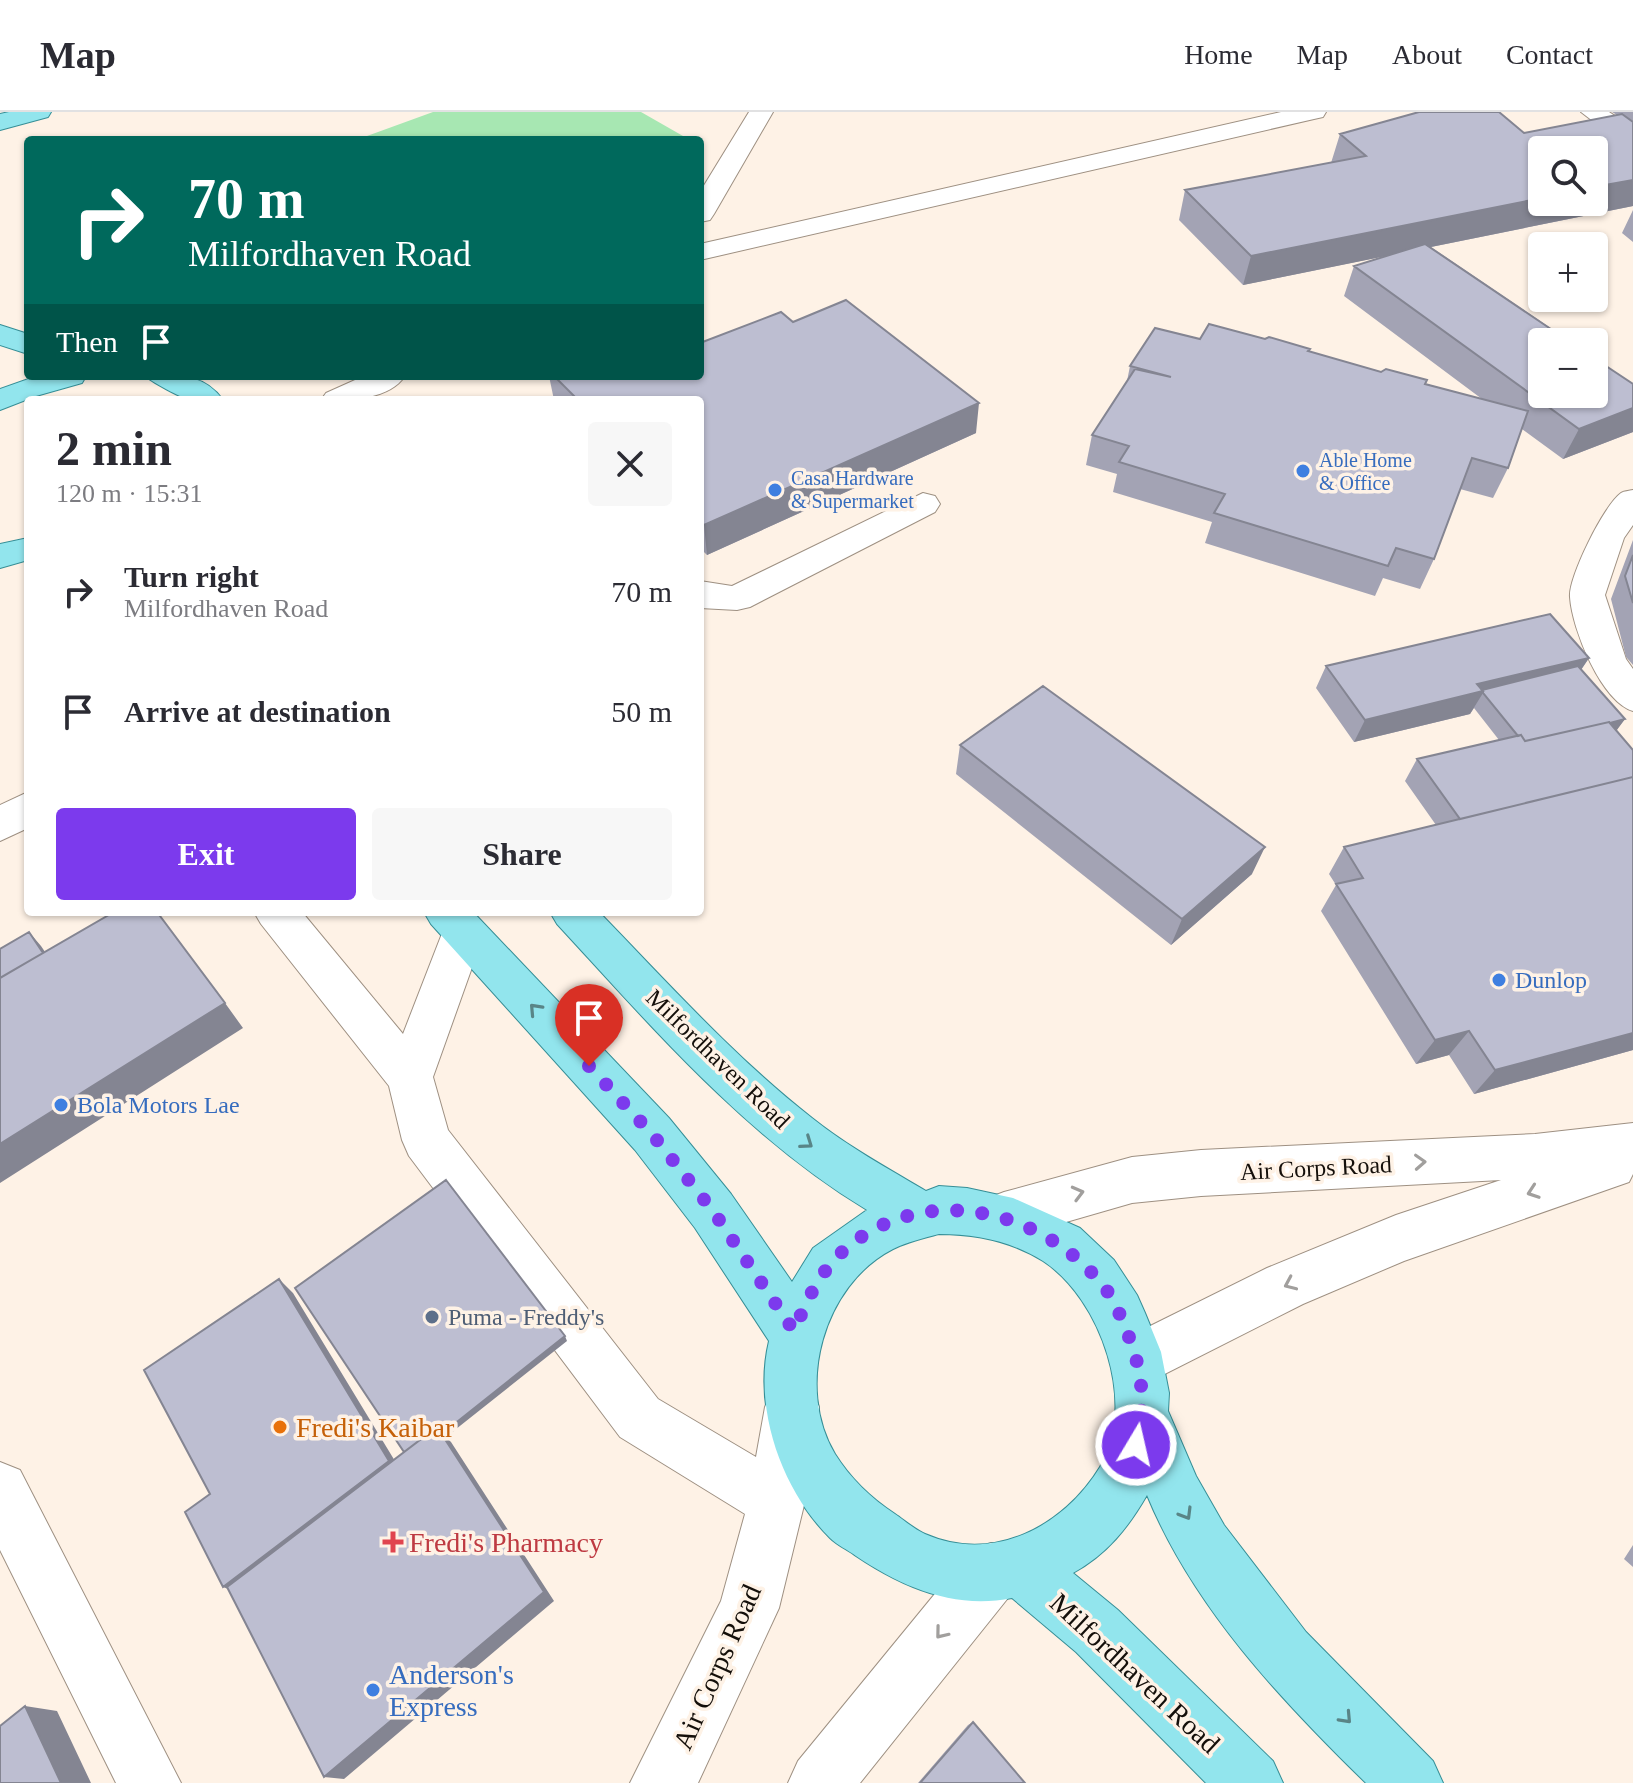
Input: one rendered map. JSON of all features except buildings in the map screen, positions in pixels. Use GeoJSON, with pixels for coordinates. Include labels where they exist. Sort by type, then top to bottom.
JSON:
{"type":"FeatureCollection","features":[{"type":"Feature","properties":{"kind":"main road"},"geometry":{"type":"LineString","coordinates":[[0,115],[24,112]]}},
{"type":"Feature","properties":{"kind":"main road"},"geometry":{"type":"LineString","coordinates":[[0,122],[39,112]]}},
{"type":"Feature","properties":{"kind":"main road"},"geometry":{"type":"LineString","coordinates":[[0,334],[24,343]]}},
{"type":"Feature","properties":{"kind":"main road"},"geometry":{"type":"LineString","coordinates":[[0,401],[25,389],[57,380]]}},
{"type":"Feature","properties":{"kind":"main road"},"geometry":{"type":"LineString","coordinates":[[175,380],[190,386],[202,396]]}},
{"type":"Feature","properties":{"kind":"main road"},"geometry":{"type":"LineString","coordinates":[[0,544],[24,547]]}},
{"type":"Feature","properties":{"kind":"main road"},"geometry":{"type":"LineString","coordinates":[[0,556],[24,548]]}},
{"type":"Feature","properties":{"kind":"main road","name":"Milfordhaven Road"},"geometry":{"type":"LineString","coordinates":[[576,916],[733,1080],[785,1126],[848,1172],[918,1213]]}},
{"type":"Feature","properties":{"kind":"main road"},"geometry":{"type":"LineString","coordinates":[[454,922],[652,1134],[713,1211],[794,1331]]}},
{"type":"Feature","properties":{"kind":"main road"},"geometry":{"type":"LineString","coordinates":[[961,1210],[1004,1216],[1064,1245],[1111,1295],[1139,1360],[1143,1417],[1129,1474],[1097,1523],[1049,1557],[1004,1569],[930,1566],[874,1540],[829,1498],[799,1445],[787,1387],[794,1331],[812,1288],[841,1253],[876,1228],[918,1213],[961,1210]]}},
{"type":"Feature","properties":{"kind":"main road"},"geometry":{"type":"LineString","coordinates":[[1143,1417],[1181,1506],[1223,1571],[1283,1651],[1411,1783]]}},
{"type":"Feature","properties":{"kind":"main road","name":"Milfordhaven Road"},"geometry":{"type":"LineString","coordinates":[[1004,1569],[1097,1631],[1251,1783]]}},
{"type":"Feature","properties":{"kind":"street"},"geometry":{"type":"LineString","coordinates":[[704,207],[761,112]]}},
{"type":"Feature","properties":{"kind":"street"},"geometry":{"type":"LineString","coordinates":[[704,251],[1314,112]]}},
{"type":"Feature","properties":{"kind":"street"},"geometry":{"type":"LineString","coordinates":[[1593,112],[1633,140]]}},
{"type":"Feature","properties":{"kind":"street"},"geometry":{"type":"LineString","coordinates":[[346,396],[381,380]]}},
{"type":"Feature","properties":{"kind":"street"},"geometry":{"type":"LineString","coordinates":[[1633,501],[1607,536],[1587,595],[1608,663],[1633,697]]}},
{"type":"Feature","properties":{"kind":"street"},"geometry":{"type":"LineString","coordinates":[[704,596],[737,598],[923,504]]}},
{"type":"Feature","properties":{"kind":"street"},"geometry":{"type":"LineString","coordinates":[[0,825],[24,810]]}},
{"type":"Feature","properties":{"kind":"street"},"geometry":{"type":"LineString","coordinates":[[279,916],[410,1077],[426,1140],[639,1418],[777,1501]]}},
{"type":"Feature","properties":{"kind":"street"},"geometry":{"type":"LineString","coordinates":[[410,1077],[454,922]]}},
{"type":"Feature","properties":{"kind":"street","name":"Air Corps Road"},"geometry":{"type":"LineString","coordinates":[[1004,1216],[1076,1194],[1146,1179],[1201,1173],[1535,1156],[1633,1145]]}},
{"type":"Feature","properties":{"kind":"street"},"geometry":{"type":"LineString","coordinates":[[1139,1360],[1285,1286],[1396,1239],[1633,1158]]}},
{"type":"Feature","properties":{"kind":"street","name":"Air Corps Road"},"geometry":{"type":"LineString","coordinates":[[662,1783],[683,1749],[749,1608],[777,1501],[792,1406]]}},
{"type":"Feature","properties":{"kind":"street"},"geometry":{"type":"LineString","coordinates":[[0,1490],[149,1783]]}},
{"type":"Feature","properties":{"kind":"street"},"geometry":{"type":"LineString","coordinates":[[820,1783],[1004,1569]]}},
{"type":"Feature","properties":{"kind":"green space"},"geometry":{"type":"Polygon","coordinates":[[[433,112],[641,112],[683,136],[367,136],[433,112]]]}},
{"type":"Feature","properties":{"kind":"place","name":"Able Home & Office"},"geometry":{"type":"Point","coordinates":[1303,471]}},
{"type":"Feature","properties":{"kind":"place","name":"Casa Hardware & Supermarket"},"geometry":{"type":"Point","coordinates":[775,490]}},
{"type":"Feature","properties":{"kind":"place","name":"Dunlop"},"geometry":{"type":"Point","coordinates":[1499,980]}},
{"type":"Feature","properties":{"kind":"place","name":"Bola Motors Lae"},"geometry":{"type":"Point","coordinates":[61,1105]}},
{"type":"Feature","properties":{"kind":"place","name":"Puma - Freddy's"},"geometry":{"type":"Point","coordinates":[432,1317]}},
{"type":"Feature","properties":{"kind":"place","name":"Fredi's Kaibar"},"geometry":{"type":"Point","coordinates":[280,1427]}},
{"type":"Feature","properties":{"kind":"place","name":"Fredi's Pharmacy"},"geometry":{"type":"Point","coordinates":[393,1542]}},
{"type":"Feature","properties":{"kind":"place","name":"Anderson's Express"},"geometry":{"type":"Point","coordinates":[373,1690]}},
{"type":"Feature","properties":{"kind":"route"},"geometry":{"type":"LineString","coordinates":[[589,1066],[652,1134],[713,1211],[794,1331],[812,1288],[841,1253],[876,1228],[918,1213],[983,1211],[1004,1216],[1064,1245],[1111,1295],[1139,1360],[1143,1417],[1136,1445]]}}]}
